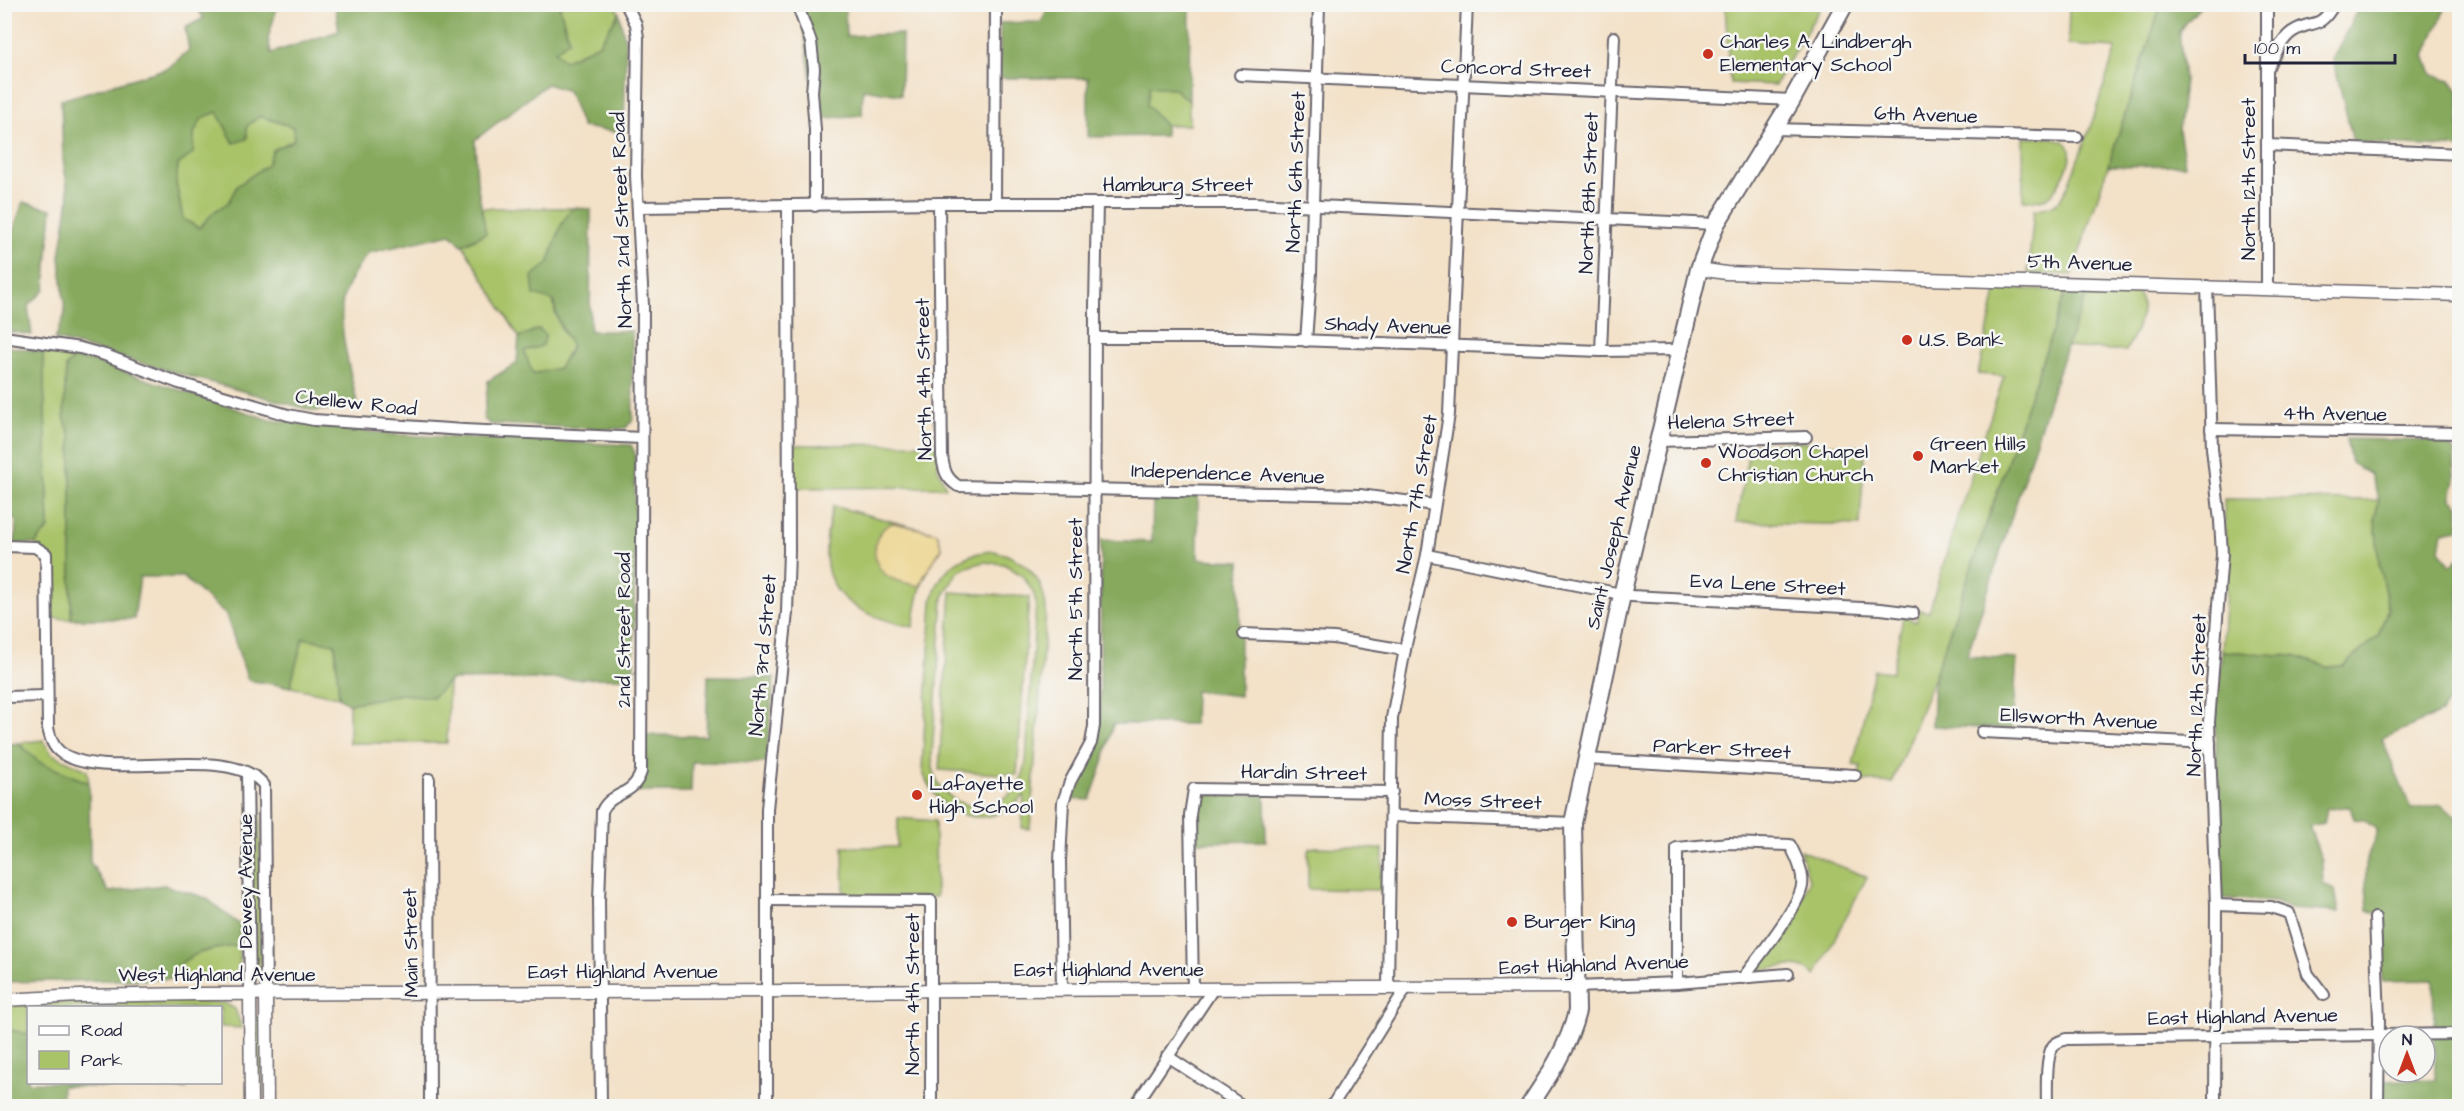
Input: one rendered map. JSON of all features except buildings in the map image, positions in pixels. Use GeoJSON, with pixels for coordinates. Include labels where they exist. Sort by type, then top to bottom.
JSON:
{"type":"FeatureCollection","features":[{"type":"Feature","properties":{"kind":"main road","name":"Saint Joseph Avenue"},"geometry":{"type":"LineString","coordinates":[[1529,1107],[1568,1040],[1577,1011],[1573,823],[1622,595],[1699,269],[1716,224],[1792,100],[1845,4]]}},
{"type":"Feature","properties":{"kind":"street","name":"North 2nd Street Road"},"geometry":{"type":"LineString","coordinates":[[626,4],[636,24],[638,38],[636,176],[643,305],[642,438]]}},
{"type":"Feature","properties":{"kind":"street"},"geometry":{"type":"LineString","coordinates":[[797,4],[811,42],[813,60],[815,206]]}},
{"type":"Feature","properties":{"kind":"street"},"geometry":{"type":"LineString","coordinates":[[995,203],[996,4]]}},
{"type":"Feature","properties":{"kind":"street","name":"North 6th Street"},"geometry":{"type":"LineString","coordinates":[[1306,341],[1319,4]]}},
{"type":"Feature","properties":{"kind":"street","name":"North 7th Street"},"geometry":{"type":"LineString","coordinates":[[1388,988],[1392,718],[1427,555],[1449,414],[1467,4]]}},
{"type":"Feature","properties":{"kind":"street","name":"North 12th Street"},"geometry":{"type":"LineString","coordinates":[[2267,4],[2267,288]]}},
{"type":"Feature","properties":{"kind":"street"},"geometry":{"type":"LineString","coordinates":[[2267,70],[2280,44],[2293,31],[2320,23],[2328,16],[2334,4]]}},
{"type":"Feature","properties":{"kind":"street","name":"North 8th Street"},"geometry":{"type":"LineString","coordinates":[[1601,351],[1614,37]]}},
{"type":"Feature","properties":{"kind":"street","name":"Concord Street"},"geometry":{"type":"LineString","coordinates":[[1240,75],[1792,100]]}},
{"type":"Feature","properties":{"kind":"street","name":"6th Avenue"},"geometry":{"type":"LineString","coordinates":[[1774,129],[2077,137]]}},
{"type":"Feature","properties":{"kind":"street"},"geometry":{"type":"LineString","coordinates":[[2267,145],[2460,154]]}},
{"type":"Feature","properties":{"kind":"street","name":"Hamburg Street"},"geometry":{"type":"LineString","coordinates":[[639,207],[939,203],[1254,203],[1716,224]]}},
{"type":"Feature","properties":{"kind":"street","name":"North 4th Street"},"geometry":{"type":"LineString","coordinates":[[939,203],[944,470],[948,479],[958,486],[1019,487]]}},
{"type":"Feature","properties":{"kind":"street","name":"North 5th Street"},"geometry":{"type":"LineString","coordinates":[[1062,989],[1060,861],[1063,802],[1070,782],[1091,743],[1094,726],[1097,203]]}},
{"type":"Feature","properties":{"kind":"street","name":"North 3rd Street"},"geometry":{"type":"LineString","coordinates":[[767,1107],[767,809],[786,612],[789,551],[788,206]]}},
{"type":"Feature","properties":{"kind":"street","name":"5th Avenue"},"geometry":{"type":"LineString","coordinates":[[1699,269],[1726,273],[2460,295]]}},
{"type":"Feature","properties":{"kind":"street","name":"North 12th Street"},"geometry":{"type":"LineString","coordinates":[[2207,286],[2211,429],[2222,554],[2210,743],[2216,905],[2215,1107]]}},
{"type":"Feature","properties":{"kind":"street","name":"Chellew Road"},"geometry":{"type":"LineString","coordinates":[[4,337],[80,348],[179,383],[292,416],[314,420],[642,438]]}},
{"type":"Feature","properties":{"kind":"street","name":"Shady Avenue"},"geometry":{"type":"LineString","coordinates":[[1095,338],[1244,338],[1601,351],[1679,350]]}},
{"type":"Feature","properties":{"kind":"street","name":"4th Avenue"},"geometry":{"type":"LineString","coordinates":[[2211,429],[2460,433]]}},
{"type":"Feature","properties":{"kind":"street","name":"Helena Street"},"geometry":{"type":"LineString","coordinates":[[1658,441],[1806,437]]}},
{"type":"Feature","properties":{"kind":"street","name":"2nd Street Road"},"geometry":{"type":"LineString","coordinates":[[600,992],[599,901],[602,811],[605,804],[638,782],[641,772],[642,438]]}},
{"type":"Feature","properties":{"kind":"street","name":"Independence Avenue"},"geometry":{"type":"LineString","coordinates":[[1019,487],[1360,495],[1434,505]]}},
{"type":"Feature","properties":{"kind":"street"},"geometry":{"type":"LineString","coordinates":[[4,546],[35,547],[46,554],[48,728],[51,741],[60,753],[105,764],[206,765],[228,767],[247,773]]}},
{"type":"Feature","properties":{"kind":"street","name":"Eva Lene Street"},"geometry":{"type":"LineString","coordinates":[[1427,555],[1622,595],[1881,609],[1913,614]]}},
{"type":"Feature","properties":{"kind":"street"},"geometry":{"type":"LineString","coordinates":[[1244,634],[1334,639],[1405,650]]}},
{"type":"Feature","properties":{"kind":"street"},"geometry":{"type":"LineString","coordinates":[[4,697],[47,696]]}},
{"type":"Feature","properties":{"kind":"street","name":"Ellsworth Avenue"},"geometry":{"type":"LineString","coordinates":[[1982,732],[2210,743]]}},
{"type":"Feature","properties":{"kind":"street","name":"Parker Street"},"geometry":{"type":"LineString","coordinates":[[1586,759],[1855,775]]}},
{"type":"Feature","properties":{"kind":"street","name":"Dewey Avenue"},"geometry":{"type":"LineString","coordinates":[[247,773],[264,785],[267,1107]]}},
{"type":"Feature","properties":{"kind":"street","name":"Dewey Avenue"},"geometry":{"type":"LineString","coordinates":[[247,773],[250,1107]]}},
{"type":"Feature","properties":{"kind":"street","name":"Main Street"},"geometry":{"type":"LineString","coordinates":[[429,779],[430,1107]]}},
{"type":"Feature","properties":{"kind":"street","name":"Hardin Street"},"geometry":{"type":"LineString","coordinates":[[1193,989],[1190,814],[1194,789],[1392,792]]}},
{"type":"Feature","properties":{"kind":"street","name":"Moss Street"},"geometry":{"type":"LineString","coordinates":[[1392,816],[1573,823]]}},
{"type":"Feature","properties":{"kind":"street"},"geometry":{"type":"LineString","coordinates":[[1677,983],[1677,848],[1729,843],[1790,845],[1797,859],[1802,885],[1788,916],[1743,978]]}},
{"type":"Feature","properties":{"kind":"street","name":"North 4th Street"},"geometry":{"type":"LineString","coordinates":[[767,900],[931,901],[931,1107]]}},
{"type":"Feature","properties":{"kind":"street"},"geometry":{"type":"LineString","coordinates":[[2216,905],[2283,909],[2289,914],[2308,974],[2324,994]]}},
{"type":"Feature","properties":{"kind":"street"},"geometry":{"type":"LineString","coordinates":[[2375,918],[2379,1024]]}},
{"type":"Feature","properties":{"kind":"street","name":"East Highland Avenue"},"geometry":{"type":"LineString","coordinates":[[429,993],[1576,987],[1677,983],[1788,974]]}},
{"type":"Feature","properties":{"kind":"street"},"geometry":{"type":"LineString","coordinates":[[1332,1107],[1406,988]]}},
{"type":"Feature","properties":{"kind":"street"},"geometry":{"type":"LineString","coordinates":[[1135,1107],[1213,989]]}},
{"type":"Feature","properties":{"kind":"street"},"geometry":{"type":"LineString","coordinates":[[600,992],[602,1107]]}},
{"type":"Feature","properties":{"kind":"street","name":"West Highland Avenue"},"geometry":{"type":"LineString","coordinates":[[4,1000],[79,996],[429,993]]}},
{"type":"Feature","properties":{"kind":"street","name":"East Highland Avenue"},"geometry":{"type":"LineString","coordinates":[[2437,1034],[2460,1034]]}},
{"type":"Feature","properties":{"kind":"street","name":"East Highland Avenue"},"geometry":{"type":"LineString","coordinates":[[2047,1107],[2048,1069],[2052,1047],[2057,1042],[2066,1039],[2377,1035]]}},
{"type":"Feature","properties":{"kind":"street"},"geometry":{"type":"LineString","coordinates":[[1167,1056],[1243,1107]]}},
{"type":"Feature","properties":{"kind":"street"},"geometry":{"type":"LineString","coordinates":[[2378,1084],[2378,1107]]}},
{"type":"Feature","properties":{"kind":"green space"},"geometry":{"type":"Polygon","coordinates":[[[1725,4],[1822,5],[1775,85],[1730,83],[1725,4]]]}},
{"type":"Feature","properties":{"kind":"green space"},"geometry":{"type":"Polygon","coordinates":[[[194,5],[278,5],[268,38],[271,53],[339,31],[335,5],[559,5],[569,40],[555,51],[564,61],[599,44],[619,13],[626,45],[624,133],[582,127],[568,91],[547,84],[475,140],[477,183],[486,233],[462,245],[451,234],[368,253],[347,287],[343,299],[342,323],[358,407],[314,411],[55,339],[65,314],[60,256],[69,198],[63,159],[61,100],[168,68],[189,50],[185,28],[204,18],[194,5]],[[217,112],[202,118],[194,133],[193,153],[178,165],[176,183],[183,219],[199,228],[215,211],[228,203],[237,186],[267,165],[273,150],[294,140],[293,127],[260,116],[247,126],[247,139],[234,143],[217,112]]]}},
{"type":"Feature","properties":{"kind":"green space"},"geometry":{"type":"Polygon","coordinates":[[[559,5],[615,5],[619,13],[599,44],[564,61],[555,51],[569,40],[559,5]]]}},
{"type":"Feature","properties":{"kind":"green space"},"geometry":{"type":"Polygon","coordinates":[[[800,5],[845,5],[846,36],[902,34],[901,95],[863,89],[862,115],[817,119],[800,5]]]}},
{"type":"Feature","properties":{"kind":"green space"},"geometry":{"type":"Polygon","coordinates":[[[1050,5],[1190,5],[1189,101],[1173,88],[1150,86],[1147,105],[1165,125],[1165,136],[1088,137],[1088,78],[1000,78],[1000,23],[1041,22],[1050,5]]]}},
{"type":"Feature","properties":{"kind":"green space"},"geometry":{"type":"Polygon","coordinates":[[[2069,5],[2161,5],[2072,275],[2028,273],[2034,210],[2051,206],[2060,200],[2067,188],[2089,131],[2116,48],[2068,45],[2069,5]]]}},
{"type":"Feature","properties":{"kind":"green space"},"geometry":{"type":"Polygon","coordinates":[[[2161,5],[2206,5],[2200,7],[2179,31],[2184,80],[2179,130],[2185,165],[2108,166],[2161,5]]]}},
{"type":"Feature","properties":{"kind":"green space"},"geometry":{"type":"Polygon","coordinates":[[[2360,5],[2449,5],[2446,7],[2425,55],[2432,75],[2451,80],[2459,91],[2459,148],[2353,142],[2333,58],[2360,5]]]}},
{"type":"Feature","properties":{"kind":"green space"},"geometry":{"type":"Polygon","coordinates":[[[1149,86],[1173,88],[1189,101],[1189,125],[1165,125],[1146,105],[1149,86]]]}},
{"type":"Feature","properties":{"kind":"green space"},"geometry":{"type":"Polygon","coordinates":[[[217,112],[234,143],[247,126],[260,116],[293,127],[294,140],[273,150],[267,165],[237,186],[228,203],[215,211],[199,228],[183,219],[176,183],[178,165],[193,153],[194,133],[202,118],[217,112]]]}},
{"type":"Feature","properties":{"kind":"green space"},"geometry":{"type":"Polygon","coordinates":[[[2023,138],[2056,139],[2065,142],[2069,147],[2069,162],[2066,171],[2056,188],[2046,198],[2023,200],[2023,138]]]}},
{"type":"Feature","properties":{"kind":"green space"},"geometry":{"type":"Polygon","coordinates":[[[23,202],[52,209],[45,290],[28,306],[32,335],[5,331],[5,233],[12,234],[23,202]]]}},
{"type":"Feature","properties":{"kind":"green space"},"geometry":{"type":"Polygon","coordinates":[[[481,208],[572,208],[561,226],[548,264],[555,312],[561,329],[572,346],[559,368],[532,374],[523,351],[542,346],[538,329],[519,337],[463,245],[486,233],[481,208]]]}},
{"type":"Feature","properties":{"kind":"green space"},"geometry":{"type":"Polygon","coordinates":[[[572,208],[591,209],[590,331],[632,331],[633,419],[626,428],[611,429],[490,424],[484,419],[488,381],[517,363],[519,337],[539,329],[546,336],[542,346],[524,351],[533,374],[559,368],[572,346],[558,319],[554,301],[534,295],[532,276],[548,264],[561,225],[572,208]]]}},
{"type":"Feature","properties":{"kind":"green space"},"geometry":{"type":"Polygon","coordinates":[[[1997,288],[2066,291],[1934,677],[1892,783],[1857,780],[1861,766],[1853,765],[1874,670],[1892,672],[1903,617],[1916,622],[1919,610],[1929,612],[2004,376],[1978,374],[1997,288]]]}},
{"type":"Feature","properties":{"kind":"green space"},"geometry":{"type":"Polygon","coordinates":[[[2089,290],[2136,292],[2140,298],[2142,312],[2140,321],[2126,351],[2066,347],[2089,290]]]}},
{"type":"Feature","properties":{"kind":"green space"},"geometry":{"type":"Polygon","coordinates":[[[2089,290],[2066,347],[1967,656],[2017,659],[2012,729],[1932,726],[1934,677],[2066,291],[2089,290]]]}},
{"type":"Feature","properties":{"kind":"green space"},"geometry":{"type":"Polygon","coordinates":[[[4,346],[43,352],[49,528],[35,544],[15,543],[16,521],[5,511],[4,346]]]}},
{"type":"Feature","properties":{"kind":"green space"},"geometry":{"type":"Polygon","coordinates":[[[43,352],[74,358],[66,366],[64,417],[71,437],[71,619],[50,618],[51,557],[35,544],[49,528],[43,352]]]}},
{"type":"Feature","properties":{"kind":"green space"},"geometry":{"type":"Polygon","coordinates":[[[74,358],[91,361],[270,420],[399,435],[631,445],[635,453],[634,678],[450,680],[433,697],[401,694],[349,704],[339,697],[335,644],[303,638],[290,687],[248,680],[226,615],[183,577],[140,577],[134,619],[71,619],[71,437],[64,417],[66,366],[74,358]]]}},
{"type":"Feature","properties":{"kind":"green space"},"geometry":{"type":"Polygon","coordinates":[[[2346,439],[2444,441],[2454,451],[2455,480],[2451,498],[2459,505],[2459,529],[2443,532],[2440,550],[2451,566],[2459,558],[2459,696],[2451,697],[2441,713],[2382,739],[2411,809],[2440,805],[2455,816],[2459,824],[2459,1106],[2381,1106],[2381,1084],[2437,1084],[2437,1024],[2434,1024],[2433,980],[2382,981],[2378,915],[2368,910],[2366,881],[2367,859],[2376,840],[2377,830],[2364,820],[2354,819],[2350,807],[2327,808],[2324,823],[2309,826],[2322,861],[2323,884],[2335,890],[2339,912],[2290,909],[2275,902],[2222,898],[2215,718],[2222,651],[2294,656],[2327,667],[2343,666],[2378,636],[2388,608],[2379,563],[2375,518],[2379,500],[2370,474],[2351,463],[2346,439]]]}},
{"type":"Feature","properties":{"kind":"green space"},"geometry":{"type":"Polygon","coordinates":[[[1802,442],[1865,447],[1860,525],[1736,522],[1750,444],[1802,442]]]}},
{"type":"Feature","properties":{"kind":"green space"},"geometry":{"type":"Polygon","coordinates":[[[937,444],[938,469],[946,487],[794,488],[793,445],[937,444]]]}},
{"type":"Feature","properties":{"kind":"green space"},"geometry":{"type":"Polygon","coordinates":[[[1153,494],[1198,496],[1198,559],[1240,561],[1240,696],[1195,691],[1194,724],[1113,724],[1090,800],[1071,799],[1074,786],[1095,750],[1100,721],[1101,540],[1152,542],[1153,494]]]}},
{"type":"Feature","properties":{"kind":"green space"},"geometry":{"type":"Polygon","coordinates":[[[2224,499],[2379,500],[2375,518],[2379,563],[2388,608],[2378,636],[2343,666],[2327,667],[2294,656],[2222,651],[2227,574],[2224,499]]]}},
{"type":"Feature","properties":{"kind":"green space"},"geometry":{"type":"Polygon","coordinates":[[[833,506],[937,533],[942,548],[929,568],[922,585],[913,627],[865,612],[849,602],[837,590],[829,574],[826,556],[827,533],[833,506]]]}},
{"type":"Feature","properties":{"kind":"green space"},"geometry":{"type":"Polygon","coordinates":[[[994,551],[1005,554],[1024,564],[1037,579],[1046,610],[1030,829],[1022,828],[1024,795],[1006,810],[992,815],[978,817],[966,815],[943,803],[934,794],[922,769],[932,601],[935,590],[953,565],[982,552],[994,551]],[[984,562],[964,568],[957,573],[943,597],[932,755],[936,777],[946,793],[960,802],[976,806],[993,804],[1008,795],[1020,781],[1026,761],[1036,602],[1023,576],[1004,564],[984,562]]]}},
{"type":"Feature","properties":{"kind":"green space"},"geometry":{"type":"Polygon","coordinates":[[[951,592],[1029,597],[1017,775],[939,770],[951,592]]]}},
{"type":"Feature","properties":{"kind":"green space"},"geometry":{"type":"Polygon","coordinates":[[[303,638],[335,644],[339,697],[290,687],[303,638]]]}},
{"type":"Feature","properties":{"kind":"green space"},"geometry":{"type":"Polygon","coordinates":[[[708,676],[774,677],[766,763],[692,762],[691,792],[634,792],[644,773],[645,735],[706,736],[708,676]]]}},
{"type":"Feature","properties":{"kind":"green space"},"geometry":{"type":"Polygon","coordinates":[[[449,680],[447,743],[349,743],[349,704],[401,694],[433,697],[449,680]]]}},
{"type":"Feature","properties":{"kind":"green space"},"geometry":{"type":"Polygon","coordinates":[[[43,740],[52,754],[87,770],[89,783],[39,762],[18,743],[43,740]]]}},
{"type":"Feature","properties":{"kind":"green space"},"geometry":{"type":"Polygon","coordinates":[[[18,743],[39,762],[89,783],[90,862],[109,892],[164,885],[206,898],[240,925],[239,945],[208,950],[190,957],[174,970],[168,979],[5,982],[5,745],[18,743]]]}},
{"type":"Feature","properties":{"kind":"green space"},"geometry":{"type":"Polygon","coordinates":[[[258,787],[260,790],[260,968],[253,968],[252,791],[258,787]]]}},
{"type":"Feature","properties":{"kind":"green space"},"geometry":{"type":"Polygon","coordinates":[[[1204,794],[1265,795],[1266,841],[1196,842],[1195,821],[1199,797],[1204,794]]]}},
{"type":"Feature","properties":{"kind":"green space"},"geometry":{"type":"Polygon","coordinates":[[[898,818],[935,821],[936,897],[844,898],[843,847],[897,847],[898,818]]]}},
{"type":"Feature","properties":{"kind":"green space"},"geometry":{"type":"Polygon","coordinates":[[[1316,847],[1383,849],[1382,890],[1308,889],[1308,851],[1316,847]]]}},
{"type":"Feature","properties":{"kind":"green space"},"geometry":{"type":"Polygon","coordinates":[[[1800,850],[1867,877],[1815,976],[1802,967],[1794,966],[1753,972],[1796,914],[1809,880],[1800,850]]]}},
{"type":"Feature","properties":{"kind":"green space"},"geometry":{"type":"Polygon","coordinates":[[[239,945],[238,970],[227,980],[168,979],[181,963],[190,957],[208,950],[239,945]]]}},
{"type":"Feature","properties":{"kind":"green space"},"geometry":{"type":"Polygon","coordinates":[[[139,999],[225,1003],[235,1009],[242,1028],[222,1027],[222,1006],[27,1006],[27,1034],[5,1029],[5,1006],[139,999]]]}},
{"type":"Feature","properties":{"kind":"green space"},"geometry":{"type":"Polygon","coordinates":[[[255,1017],[261,1020],[262,1106],[254,1106],[255,1017]]]}},
{"type":"Feature","properties":{"kind":"green space"},"geometry":{"type":"Polygon","coordinates":[[[5,1029],[27,1034],[27,1084],[187,1084],[186,1089],[62,1086],[61,1106],[5,1106],[5,1029]]]}},
{"type":"Feature","properties":{"kind":"sand"},"geometry":{"type":"Polygon","coordinates":[[[894,523],[937,533],[942,548],[920,586],[901,582],[888,576],[876,560],[878,537],[887,526],[894,523]]]}},
{"type":"Feature","properties":{"kind":"place","name":"Charles A. Lindbergh Elementary School"},"geometry":{"type":"Point","coordinates":[1708,54]}},
{"type":"Feature","properties":{"kind":"place","name":"U.S. Bank"},"geometry":{"type":"Point","coordinates":[1907,340]}},
{"type":"Feature","properties":{"kind":"place","name":"Green Hills Market"},"geometry":{"type":"Point","coordinates":[1918,456]}},
{"type":"Feature","properties":{"kind":"place","name":"Woodson Chapel Christian Church"},"geometry":{"type":"Point","coordinates":[1706,463]}},
{"type":"Feature","properties":{"kind":"place","name":"Lafayette High School"},"geometry":{"type":"Point","coordinates":[917,795]}},
{"type":"Feature","properties":{"kind":"place","name":"Burger King"},"geometry":{"type":"Point","coordinates":[1512,922]}}]}
